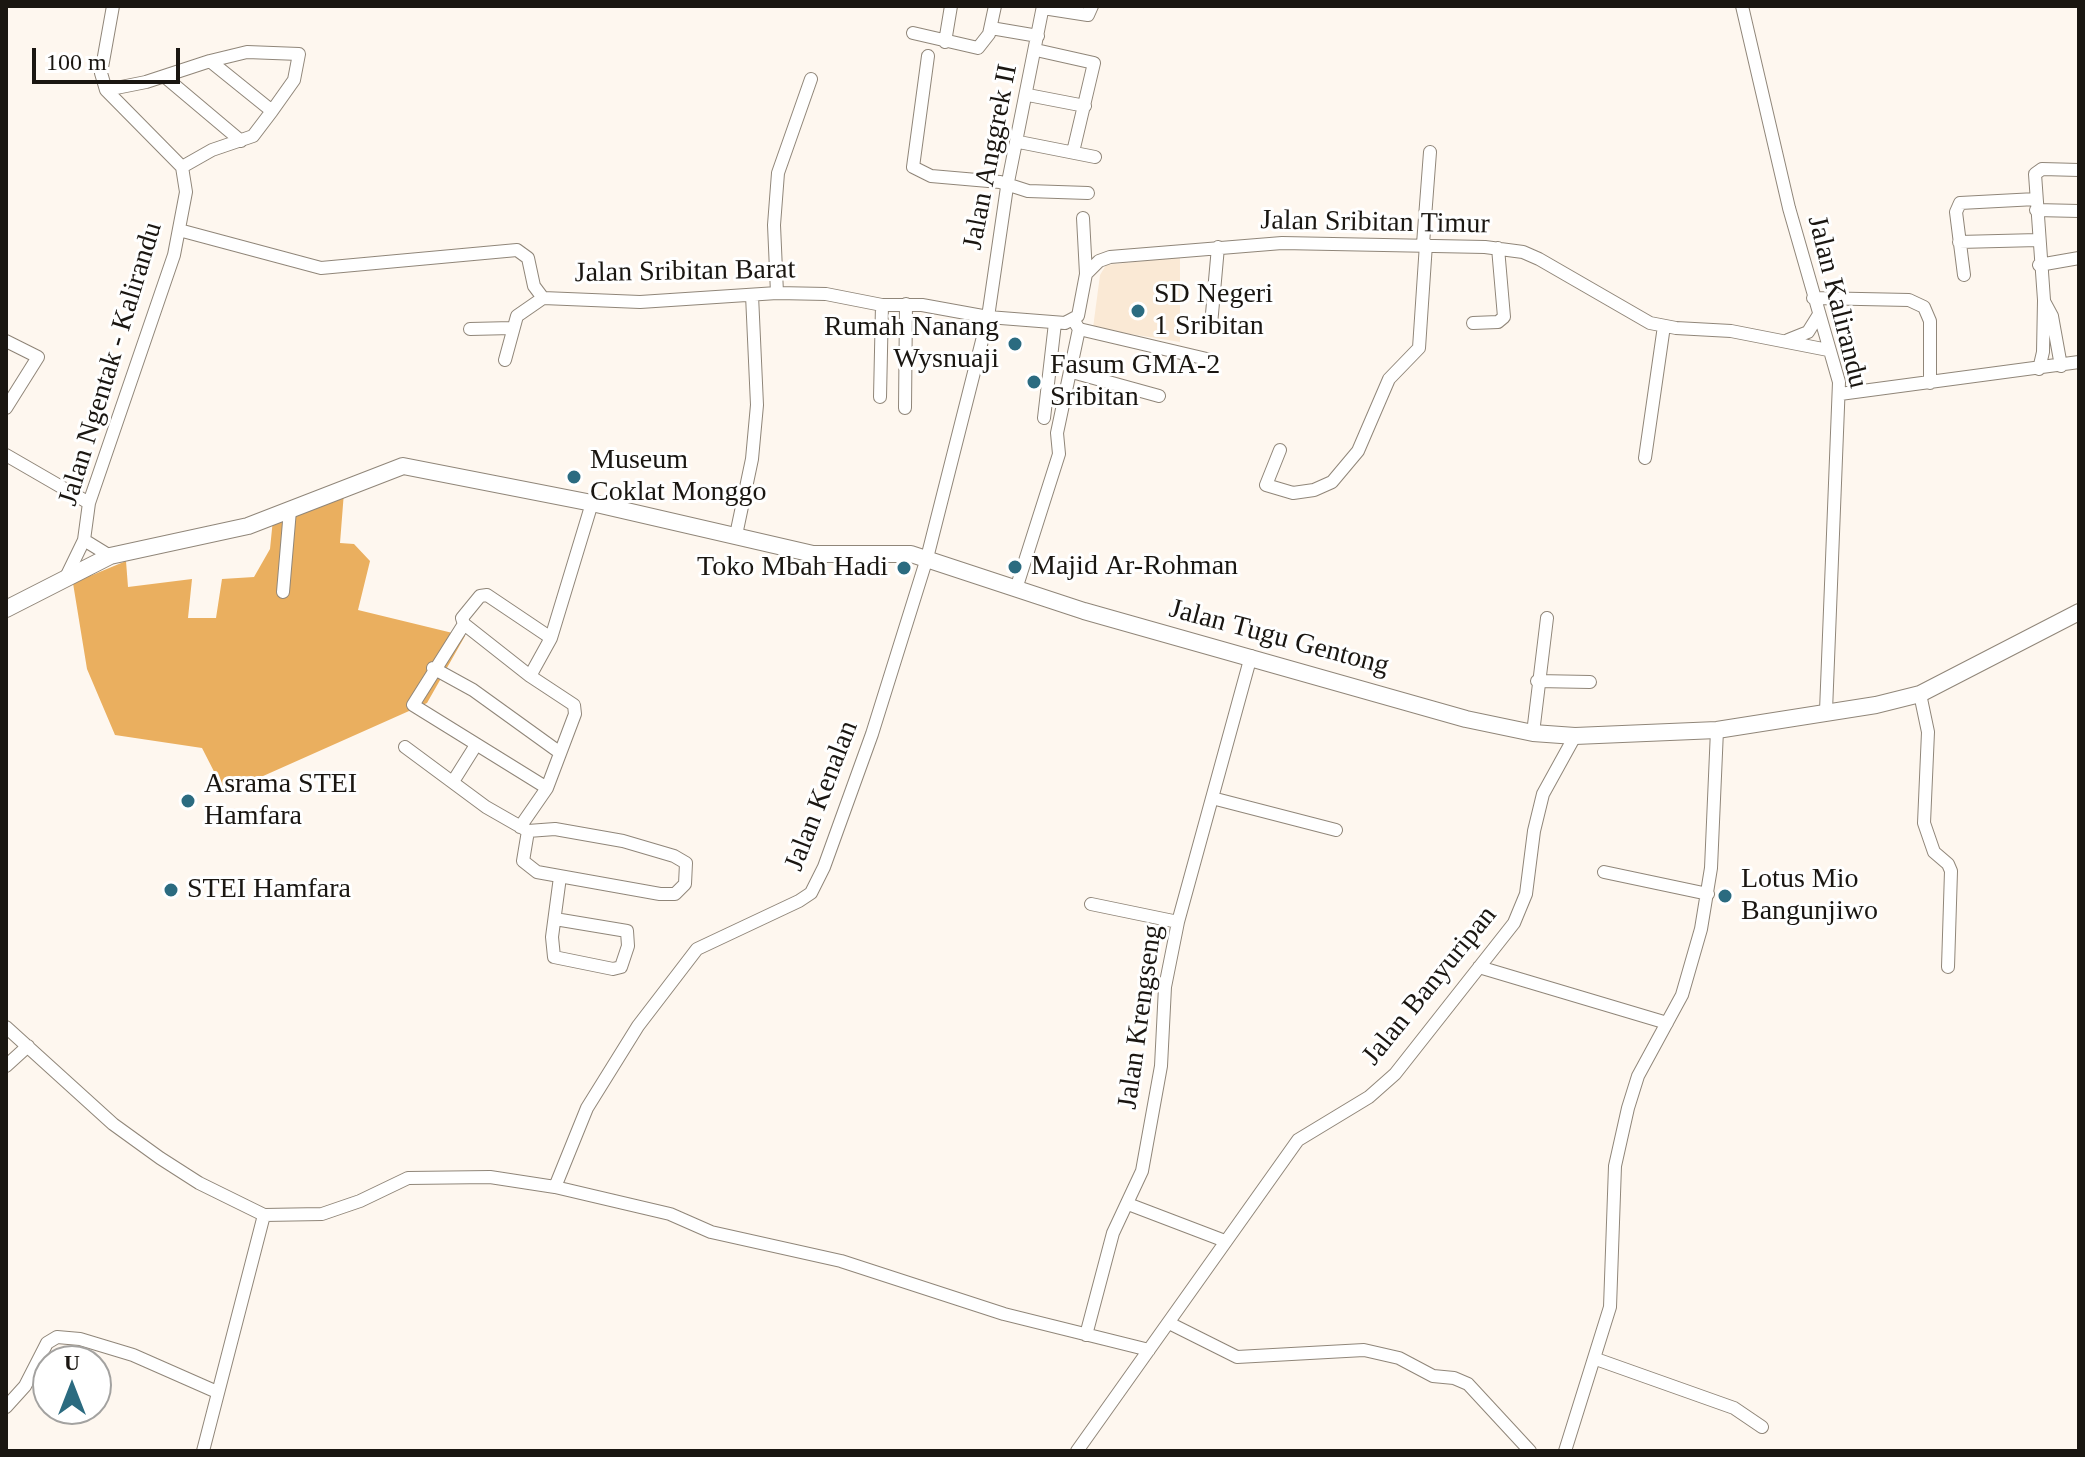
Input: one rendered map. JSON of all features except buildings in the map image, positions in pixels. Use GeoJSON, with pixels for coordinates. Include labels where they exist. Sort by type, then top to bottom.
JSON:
{"type":"FeatureCollection","features":[{"type":"Feature","properties":{"kind":"main road","name":"Jalan Tugu Gentong"},"geometry":{"type":"LineString","coordinates":[[6,609],[67,575],[110,556],[248,526],[403,466],[592,503],[813,554],[841,557],[894,553],[927,558],[1016,589],[1466,719],[1533,733],[1575,736],[1717,730],[1876,705],[1920,694],[2079,612]]}},
{"type":"Feature","properties":{"kind":"street"},"geometry":{"type":"LineString","coordinates":[[106,90],[165,77],[247,52],[299,54],[294,80],[253,136],[212,150],[182,167],[106,90],[101,73],[113,6]]}},
{"type":"Feature","properties":{"kind":"street"},"geometry":{"type":"LineString","coordinates":[[945,42],[951,6]]}},
{"type":"Feature","properties":{"kind":"street"},"geometry":{"type":"LineString","coordinates":[[913,33],[978,48],[984,45],[991,28],[995,6]]}},
{"type":"Feature","properties":{"kind":"street"},"geometry":{"type":"LineString","coordinates":[[1043,7],[1088,15],[1092,6]]}},
{"type":"Feature","properties":{"kind":"street","name":"Jalan Kalirandu"},"geometry":{"type":"LineString","coordinates":[[1742,6],[1813,298],[1840,394],[1826,711]]}},
{"type":"Feature","properties":{"kind":"street","name":"Jalan Anggrek II"},"geometry":{"type":"LineString","coordinates":[[927,558],[988,317],[1007,187],[1019,142],[1043,7]]}},
{"type":"Feature","properties":{"kind":"street"},"geometry":{"type":"LineString","coordinates":[[991,28],[1038,36]]}},
{"type":"Feature","properties":{"kind":"street"},"geometry":{"type":"LineString","coordinates":[[1036,50],[1094,63],[1073,152]]}},
{"type":"Feature","properties":{"kind":"street"},"geometry":{"type":"LineString","coordinates":[[928,56],[913,167],[931,176],[1000,182],[1007,187],[1088,193]]}},
{"type":"Feature","properties":{"kind":"street"},"geometry":{"type":"LineString","coordinates":[[210,61],[272,111]]}},
{"type":"Feature","properties":{"kind":"street"},"geometry":{"type":"LineString","coordinates":[[165,77],[241,141]]}},
{"type":"Feature","properties":{"kind":"street"},"geometry":{"type":"LineString","coordinates":[[777,293],[774,225],[778,173],[811,79]]}},
{"type":"Feature","properties":{"kind":"street"},"geometry":{"type":"LineString","coordinates":[[1028,95],[1085,106]]}},
{"type":"Feature","properties":{"kind":"street"},"geometry":{"type":"LineString","coordinates":[[1019,142],[1095,157]]}},
{"type":"Feature","properties":{"kind":"street"},"geometry":{"type":"LineString","coordinates":[[1280,450],[1266,485],[1293,493],[1314,490],[1332,482],[1358,451],[1389,379],[1419,348],[1430,152]]}},
{"type":"Feature","properties":{"kind":"street","name":"Jalan Ngentak - Kalirandu"},"geometry":{"type":"LineString","coordinates":[[67,575],[84,540],[89,503],[133,382],[179,230],[186,192],[182,167]]}},
{"type":"Feature","properties":{"kind":"street"},"geometry":{"type":"LineString","coordinates":[[2039,369],[2043,352],[2044,300],[2036,205],[2038,170],[2079,170]]}},
{"type":"Feature","properties":{"kind":"street"},"geometry":{"type":"LineString","coordinates":[[1964,275],[1956,212],[1960,203],[2036,205],[2079,211]]}},
{"type":"Feature","properties":{"kind":"street"},"geometry":{"type":"LineString","coordinates":[[1016,589],[1059,454],[1057,431],[1072,372],[1086,274],[1083,218]]}},
{"type":"Feature","properties":{"kind":"street","name":"Jalan Sribitan Barat"},"geometry":{"type":"LineString","coordinates":[[179,230],[321,268],[517,250],[528,258],[534,286],[543,298],[640,302],[777,293],[826,294],[882,305],[906,304],[988,317]]}},
{"type":"Feature","properties":{"kind":"street"},"geometry":{"type":"LineString","coordinates":[[1959,242],[2038,240]]}},
{"type":"Feature","properties":{"kind":"street","name":"Jalan Sribitan Timur"},"geometry":{"type":"LineString","coordinates":[[1086,274],[1099,261],[1110,257],[1218,247],[1282,243],[1498,248],[1523,252],[1635,316],[1664,326],[1731,331],[1828,350]]}},
{"type":"Feature","properties":{"kind":"street"},"geometry":{"type":"LineString","coordinates":[[1211,325],[1218,247]]}},
{"type":"Feature","properties":{"kind":"street"},"geometry":{"type":"LineString","coordinates":[[1473,323],[1498,322],[1504,317],[1498,248]]}},
{"type":"Feature","properties":{"kind":"street"},"geometry":{"type":"LineString","coordinates":[[2039,265],[2079,258]]}},
{"type":"Feature","properties":{"kind":"street"},"geometry":{"type":"LineString","coordinates":[[736,535],[752,459],[757,405],[752,295]]}},
{"type":"Feature","properties":{"kind":"street"},"geometry":{"type":"LineString","coordinates":[[505,360],[517,316],[543,298]]}},
{"type":"Feature","properties":{"kind":"street"},"geometry":{"type":"LineString","coordinates":[[1813,298],[1909,300],[1924,307],[1930,321],[1930,383]]}},
{"type":"Feature","properties":{"kind":"street"},"geometry":{"type":"LineString","coordinates":[[2044,300],[2052,316],[2061,366]]}},
{"type":"Feature","properties":{"kind":"street"},"geometry":{"type":"LineString","coordinates":[[905,408],[906,304]]}},
{"type":"Feature","properties":{"kind":"street"},"geometry":{"type":"LineString","coordinates":[[880,397],[882,305]]}},
{"type":"Feature","properties":{"kind":"street"},"geometry":{"type":"LineString","coordinates":[[1785,341],[1808,332],[1818,316]]}},
{"type":"Feature","properties":{"kind":"street"},"geometry":{"type":"LineString","coordinates":[[988,317],[1077,325],[1211,360]]}},
{"type":"Feature","properties":{"kind":"street"},"geometry":{"type":"LineString","coordinates":[[1044,418],[1055,323]]}},
{"type":"Feature","properties":{"kind":"street"},"geometry":{"type":"LineString","coordinates":[[1645,458],[1664,326]]}},
{"type":"Feature","properties":{"kind":"street"},"geometry":{"type":"LineString","coordinates":[[470,329],[512,328]]}},
{"type":"Feature","properties":{"kind":"street"},"geometry":{"type":"LineString","coordinates":[[6,341],[38,357],[6,408]]}},
{"type":"Feature","properties":{"kind":"street"},"geometry":{"type":"LineString","coordinates":[[1840,394],[2079,362]]}},
{"type":"Feature","properties":{"kind":"street"},"geometry":{"type":"LineString","coordinates":[[1072,372],[1159,396]]}},
{"type":"Feature","properties":{"kind":"street"},"geometry":{"type":"LineString","coordinates":[[1047,392],[1067,396]]}},
{"type":"Feature","properties":{"kind":"street"},"geometry":{"type":"LineString","coordinates":[[6,455],[89,503]]}},
{"type":"Feature","properties":{"kind":"street"},"geometry":{"type":"LineString","coordinates":[[530,676],[551,638],[592,503]]}},
{"type":"Feature","properties":{"kind":"street"},"geometry":{"type":"LineString","coordinates":[[283,592],[290,510]]}},
{"type":"Feature","properties":{"kind":"street"},"geometry":{"type":"LineString","coordinates":[[84,540],[110,556]]}},
{"type":"Feature","properties":{"kind":"street","name":"Jalan Kenalan"},"geometry":{"type":"LineString","coordinates":[[555,1187],[587,1108],[638,1026],[697,949],[799,901],[817,884],[864,759],[927,558]]}},
{"type":"Feature","properties":{"kind":"street"},"geometry":{"type":"LineString","coordinates":[[405,747],[454,780],[486,807],[524,829],[555,829],[623,841],[674,856],[685,862],[688,869],[683,889],[671,894],[560,877],[526,866],[524,829],[547,788],[575,707],[530,676],[464,624],[462,618],[483,594],[551,638]]}},
{"type":"Feature","properties":{"kind":"street"},"geometry":{"type":"LineString","coordinates":[[1533,733],[1547,618]]}},
{"type":"Feature","properties":{"kind":"street"},"geometry":{"type":"LineString","coordinates":[[464,624],[433,668],[414,701],[414,708],[547,788]]}},
{"type":"Feature","properties":{"kind":"street","name":"Jalan Krengseng"},"geometry":{"type":"LineString","coordinates":[[1086,1335],[1113,1233],[1142,1171],[1161,1066],[1165,987],[1178,922],[1251,656]]}},
{"type":"Feature","properties":{"kind":"street"},"geometry":{"type":"LineString","coordinates":[[433,668],[473,690],[559,752]]}},
{"type":"Feature","properties":{"kind":"street"},"geometry":{"type":"LineString","coordinates":[[1537,681],[1590,682]]}},
{"type":"Feature","properties":{"kind":"street"},"geometry":{"type":"LineString","coordinates":[[1920,694],[1928,732],[1924,823],[1927,841],[1948,864],[1952,876],[1948,967]]}},
{"type":"Feature","properties":{"kind":"street"},"geometry":{"type":"LineString","coordinates":[[1565,1451],[1596,1359],[1612,1291],[1615,1166],[1638,1076],[1682,995],[1695,958],[1708,894],[1717,730]]}},
{"type":"Feature","properties":{"kind":"street","name":"Jalan Banyuripan"},"geometry":{"type":"LineString","coordinates":[[1077,1451],[1298,1140],[1369,1097],[1395,1074],[1522,908],[1543,794],[1575,736]]}},
{"type":"Feature","properties":{"kind":"street"},"geometry":{"type":"LineString","coordinates":[[454,780],[476,745]]}},
{"type":"Feature","properties":{"kind":"street"},"geometry":{"type":"LineString","coordinates":[[1212,798],[1336,830]]}},
{"type":"Feature","properties":{"kind":"street"},"geometry":{"type":"LineString","coordinates":[[1604,872],[1708,894]]}},
{"type":"Feature","properties":{"kind":"street"},"geometry":{"type":"LineString","coordinates":[[555,919],[627,931],[628,946],[621,967],[613,969],[557,958],[552,946],[555,919],[560,877]]}},
{"type":"Feature","properties":{"kind":"street"},"geometry":{"type":"LineString","coordinates":[[1091,904],[1178,922]]}},
{"type":"Feature","properties":{"kind":"street"},"geometry":{"type":"LineString","coordinates":[[1479,967],[1667,1023]]}},
{"type":"Feature","properties":{"kind":"street"},"geometry":{"type":"LineString","coordinates":[[6,1027],[113,1124],[199,1183],[264,1215],[322,1214],[360,1201],[396,1182],[429,1175],[490,1177],[555,1187],[670,1214],[711,1232],[841,1261],[931,1287],[970,1305],[1149,1350]]}},
{"type":"Feature","properties":{"kind":"street"},"geometry":{"type":"LineString","coordinates":[[6,1066],[28,1046]]}},
{"type":"Feature","properties":{"kind":"street"},"geometry":{"type":"LineString","coordinates":[[1128,1204],[1225,1241]]}},
{"type":"Feature","properties":{"kind":"street"},"geometry":{"type":"LineString","coordinates":[[203,1451],[264,1215]]}},
{"type":"Feature","properties":{"kind":"street"},"geometry":{"type":"LineString","coordinates":[[1169,1323],[1237,1357],[1364,1350],[1399,1358],[1433,1376],[1454,1378],[1468,1384],[1530,1451]]}},
{"type":"Feature","properties":{"kind":"street"},"geometry":{"type":"LineString","coordinates":[[6,1407],[25,1386],[47,1343],[57,1337],[80,1339],[133,1355],[217,1392]]}},
{"type":"Feature","properties":{"kind":"street"},"geometry":{"type":"LineString","coordinates":[[1596,1359],[1734,1408],[1762,1427]]}},
{"type":"Feature","properties":{"kind":"shaded area","name":"SD Negeri 1 Sribitan"},"geometry":{"type":"Polygon","coordinates":[[[1180,257],[1180,342],[1093,328],[1100,275],[1106,265],[1180,257]]]}},
{"type":"Feature","properties":{"kind":"shaded area"},"geometry":{"type":"Polygon","coordinates":[[[344,492],[340,543],[354,544],[370,561],[358,610],[465,636],[427,703],[225,793],[202,748],[115,735],[87,669],[72,577],[115,560],[90,576],[126,561],[128,587],[192,579],[188,618],[216,618],[222,579],[254,577],[270,549],[273,519],[344,492]]]}},
{"type":"Feature","properties":{"kind":"place","name":"SD Negeri 1 Sribitan"},"geometry":{"type":"Point","coordinates":[1138,311]}},
{"type":"Feature","properties":{"kind":"place","name":"Rumah Nanang Wysnuaji"},"geometry":{"type":"Point","coordinates":[1015,344]}},
{"type":"Feature","properties":{"kind":"place","name":"Fasum GMA-2 Sribitan"},"geometry":{"type":"Point","coordinates":[1034,382]}},
{"type":"Feature","properties":{"kind":"place","name":"Museum Coklat Monggo"},"geometry":{"type":"Point","coordinates":[574,477]}},
{"type":"Feature","properties":{"kind":"place","name":"Majid Ar-Rohman"},"geometry":{"type":"Point","coordinates":[1015,567]}},
{"type":"Feature","properties":{"kind":"place","name":"Toko Mbah Hadi"},"geometry":{"type":"Point","coordinates":[904,568]}},
{"type":"Feature","properties":{"kind":"place","name":"Asrama STEI Hamfara"},"geometry":{"type":"Point","coordinates":[188,801]}},
{"type":"Feature","properties":{"kind":"place","name":"STEI Hamfara"},"geometry":{"type":"Point","coordinates":[171,890]}},
{"type":"Feature","properties":{"kind":"place","name":"Lotus Mio Bangunjiwo"},"geometry":{"type":"Point","coordinates":[1725,896]}}]}
